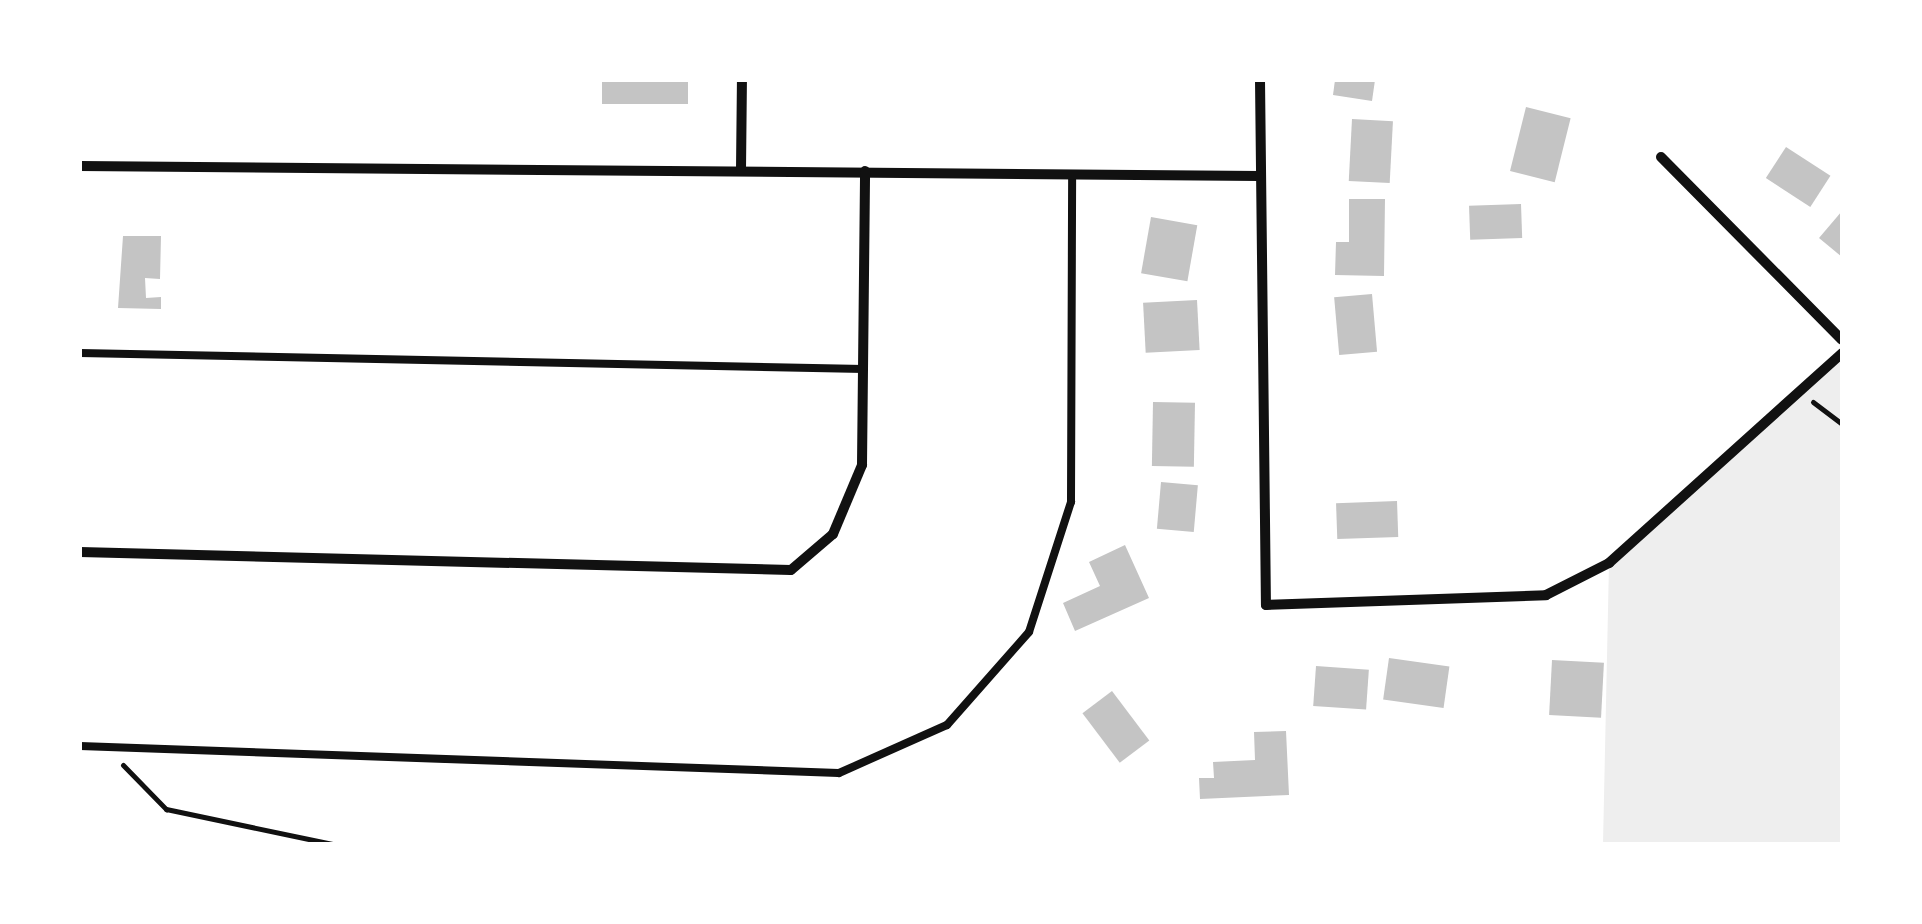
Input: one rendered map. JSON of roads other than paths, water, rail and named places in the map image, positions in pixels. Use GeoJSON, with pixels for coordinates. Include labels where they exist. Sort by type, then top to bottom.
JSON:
{"type":"FeatureCollection","features":[{"type":"Feature","properties":{"kind":"street"},"geometry":{"type":"LineString","coordinates":[[741,170],[742,80]]}},
{"type":"Feature","properties":{"kind":"street"},"geometry":{"type":"LineString","coordinates":[[1260,80],[1258,176],[1266,605],[1546,595],[1609,563],[1842,353]]}},
{"type":"Feature","properties":{"kind":"street"},"geometry":{"type":"LineString","coordinates":[[1661,158],[1842,340]]}},
{"type":"Feature","properties":{"kind":"street"},"geometry":{"type":"LineString","coordinates":[[80,166],[1258,176]]}},
{"type":"Feature","properties":{"kind":"street"},"geometry":{"type":"LineString","coordinates":[[80,552],[792,570],[833,534],[862,465],[865,172]]}},
{"type":"Feature","properties":{"kind":"lane"},"geometry":{"type":"LineString","coordinates":[[80,746],[839,773],[947,725],[1029,632],[1072,502],[1072,175]]}},
{"type":"Feature","properties":{"kind":"lane"},"geometry":{"type":"LineString","coordinates":[[80,354],[864,369]]}}]}
